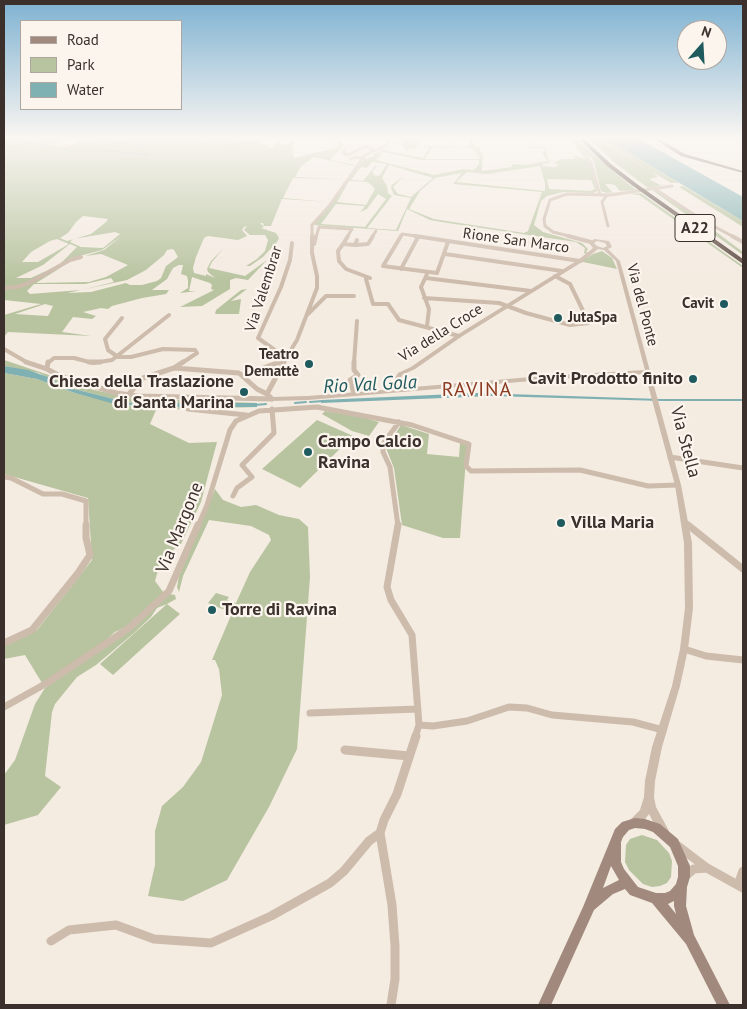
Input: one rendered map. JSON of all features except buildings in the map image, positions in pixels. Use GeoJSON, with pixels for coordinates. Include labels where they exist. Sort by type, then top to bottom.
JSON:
{"type":"FeatureCollection","features":[{"type":"Feature","properties":{"kind":"highway","name":"A22"},"geometry":{"type":"LineString","coordinates":[[639,186],[651,192],[743,260]]}},
{"type":"Feature","properties":{"kind":"main road","name":"Via Stella"},"geometry":{"type":"LineString","coordinates":[[544,1005],[588,910],[619,833],[626,826],[635,823],[645,824],[666,834],[674,843],[684,866],[680,906],[690,940]]}},
{"type":"Feature","properties":{"kind":"main road"},"geometry":{"type":"LineString","coordinates":[[615,842],[615,862],[627,883],[638,893],[656,899],[666,898],[674,895],[682,882]]}},
{"type":"Feature","properties":{"kind":"main road","name":"Via Stella"},"geometry":{"type":"LineString","coordinates":[[588,910],[604,894],[627,883]]}},
{"type":"Feature","properties":{"kind":"main road"},"geometry":{"type":"LineString","coordinates":[[656,899],[690,940],[724,1005]]}},
{"type":"Feature","properties":{"kind":"street"},"geometry":{"type":"LineString","coordinates":[[267,394],[297,340],[318,282],[312,261],[313,224],[343,186]]}},
{"type":"Feature","properties":{"kind":"street"},"geometry":{"type":"LineString","coordinates":[[597,186],[600,195]]}},
{"type":"Feature","properties":{"kind":"street"},"geometry":{"type":"LineString","coordinates":[[651,192],[672,186]]}},
{"type":"Feature","properties":{"kind":"street"},"geometry":{"type":"LineString","coordinates":[[661,193],[667,187]]}},
{"type":"Feature","properties":{"kind":"street"},"geometry":{"type":"LineString","coordinates":[[591,242],[592,246],[596,248],[606,249],[610,246],[607,242],[599,240],[591,242],[550,230],[544,224],[549,202],[554,197],[567,194],[661,193],[704,221],[743,242]]}},
{"type":"Feature","properties":{"kind":"street"},"geometry":{"type":"LineString","coordinates":[[607,195],[602,202],[608,226]]}},
{"type":"Feature","properties":{"kind":"street"},"geometry":{"type":"LineString","coordinates":[[312,254],[319,228],[352,229],[338,252],[339,261],[346,269],[367,278],[373,304],[388,304],[399,320],[459,336]]}},
{"type":"Feature","properties":{"kind":"street"},"geometry":{"type":"LineString","coordinates":[[343,244],[356,242],[368,244],[376,232]]}},
{"type":"Feature","properties":{"kind":"street","name":"Rione San Marco"},"geometry":{"type":"LineString","coordinates":[[448,242],[437,273],[427,276],[383,266],[401,234],[580,261]]}},
{"type":"Feature","properties":{"kind":"street"},"geometry":{"type":"LineString","coordinates":[[401,269],[418,237]]}},
{"type":"Feature","properties":{"kind":"street","name":"Via Valembrar"},"geometry":{"type":"LineString","coordinates":[[285,359],[258,338],[281,287],[290,260],[292,243]]}},
{"type":"Feature","properties":{"kind":"street","name":"Via della Croce"},"geometry":{"type":"LineString","coordinates":[[399,389],[398,378],[400,374],[413,368],[459,336],[580,261],[596,248]]}},
{"type":"Feature","properties":{"kind":"street","name":"Via del Ponte"},"geometry":{"type":"LineString","coordinates":[[606,249],[618,261],[647,372]]}},
{"type":"Feature","properties":{"kind":"street"},"geometry":{"type":"LineString","coordinates":[[312,261],[316,259],[317,253]]}},
{"type":"Feature","properties":{"kind":"street","name":"Rione San Marco"},"geometry":{"type":"LineString","coordinates":[[445,254],[562,271]]}},
{"type":"Feature","properties":{"kind":"street"},"geometry":{"type":"LineString","coordinates":[[4,288],[17,288],[70,260],[81,257]]}},
{"type":"Feature","properties":{"kind":"street","name":"Rione San Marco"},"geometry":{"type":"LineString","coordinates":[[424,298],[421,287],[422,282],[427,276]]}},
{"type":"Feature","properties":{"kind":"street","name":"Via della Croce"},"geometry":{"type":"LineString","coordinates":[[427,276],[531,291]]}},
{"type":"Feature","properties":{"kind":"street"},"geometry":{"type":"LineString","coordinates":[[508,305],[526,313],[570,325],[589,323],[570,284],[555,276]]}},
{"type":"Feature","properties":{"kind":"street"},"geometry":{"type":"LineString","coordinates":[[308,314],[326,296],[354,296]]}},
{"type":"Feature","properties":{"kind":"street"},"geometry":{"type":"LineString","coordinates":[[424,298],[429,311],[427,326]]}},
{"type":"Feature","properties":{"kind":"street","name":"Via della Croce"},"geometry":{"type":"LineString","coordinates":[[424,298],[508,305]]}},
{"type":"Feature","properties":{"kind":"street"},"geometry":{"type":"LineString","coordinates":[[47,369],[48,362],[54,358],[74,358],[93,363],[105,362],[118,357],[169,315]]}},
{"type":"Feature","properties":{"kind":"street"},"geometry":{"type":"LineString","coordinates":[[122,318],[105,339],[106,348],[118,357],[131,357],[163,349],[177,348],[191,349],[197,352],[174,368],[146,376],[128,394]]}},
{"type":"Feature","properties":{"kind":"street"},"geometry":{"type":"LineString","coordinates":[[354,393],[350,380],[358,375],[354,370],[357,321]]}},
{"type":"Feature","properties":{"kind":"street"},"geometry":{"type":"LineString","coordinates":[[4,349],[31,365],[47,369],[60,376],[88,386],[128,394],[272,399],[300,403],[316,402],[354,393],[610,373],[647,372]]}},
{"type":"Feature","properties":{"kind":"street"},"geometry":{"type":"LineString","coordinates":[[244,375],[285,359]]}},
{"type":"Feature","properties":{"kind":"street"},"geometry":{"type":"LineString","coordinates":[[174,368],[233,372],[244,375],[257,389],[272,399]]}},
{"type":"Feature","properties":{"kind":"street","name":"Via Stella"},"geometry":{"type":"LineString","coordinates":[[635,823],[644,813],[649,797],[653,766],[684,649],[690,584],[690,562],[678,485],[647,372]]}},
{"type":"Feature","properties":{"kind":"street"},"geometry":{"type":"LineString","coordinates":[[316,402],[399,422],[469,444],[466,466],[471,471],[580,470],[648,486],[678,485]]}},
{"type":"Feature","properties":{"kind":"street","name":"Via Margone"},"geometry":{"type":"LineString","coordinates":[[4,707],[46,683],[129,628],[171,589],[207,505],[223,448],[230,430],[236,421],[246,415],[259,411],[300,403]]}},
{"type":"Feature","properties":{"kind":"street"},"geometry":{"type":"LineString","coordinates":[[233,496],[237,488],[252,477],[242,465],[274,433],[272,409]]}},
{"type":"Feature","properties":{"kind":"street"},"geometry":{"type":"LineString","coordinates":[[188,410],[246,415]]}},
{"type":"Feature","properties":{"kind":"street"},"geometry":{"type":"LineString","coordinates":[[391,1005],[396,958],[392,905],[380,833],[384,820],[397,794],[419,725],[412,635],[391,600],[387,587],[399,522],[390,467],[383,452],[383,444],[399,422]]}},
{"type":"Feature","properties":{"kind":"street"},"geometry":{"type":"LineString","coordinates":[[670,457],[743,468]]}},
{"type":"Feature","properties":{"kind":"street"},"geometry":{"type":"LineString","coordinates":[[4,477],[11,478],[43,494],[62,494],[86,501],[86,538],[90,555],[78,573],[32,630],[4,643]]}},
{"type":"Feature","properties":{"kind":"street"},"geometry":{"type":"LineString","coordinates":[[685,522],[743,570]]}},
{"type":"Feature","properties":{"kind":"street"},"geometry":{"type":"LineString","coordinates":[[684,649],[706,656],[743,660]]}},
{"type":"Feature","properties":{"kind":"street"},"geometry":{"type":"LineString","coordinates":[[419,725],[433,726],[467,721],[509,707],[527,708],[570,718],[633,722],[663,730]]}},
{"type":"Feature","properties":{"kind":"street"},"geometry":{"type":"LineString","coordinates":[[310,713],[418,709]]}},
{"type":"Feature","properties":{"kind":"street"},"geometry":{"type":"LineString","coordinates":[[345,750],[409,756]]}},
{"type":"Feature","properties":{"kind":"street","name":"Via Stella"},"geometry":{"type":"LineString","coordinates":[[649,797],[657,822],[666,834]]}},
{"type":"Feature","properties":{"kind":"street"},"geometry":{"type":"LineString","coordinates":[[51,941],[69,930],[116,925],[154,939],[211,943],[271,916],[330,883],[350,864],[369,841],[380,833]]}},
{"type":"Feature","properties":{"kind":"street","name":"Via Stella"},"geometry":{"type":"LineString","coordinates":[[674,843],[707,868],[741,886]]}},
{"type":"Feature","properties":{"kind":"street"},"geometry":{"type":"LineString","coordinates":[[682,882],[694,869],[707,868]]}},
{"type":"Feature","properties":{"kind":"street"},"geometry":{"type":"LineString","coordinates":[[741,886],[743,871]]}},
{"type":"Feature","properties":{"kind":"green space"},"geometry":{"type":"Polygon","coordinates":[[[4,186],[289,186],[283,198],[329,202],[282,199],[271,226],[264,226],[263,223],[260,223],[264,227],[261,228],[276,233],[279,238],[263,257],[250,266],[246,266],[265,251],[268,240],[265,235],[250,235],[244,230],[247,226],[242,230],[247,236],[238,240],[208,236],[204,238],[196,257],[193,268],[194,273],[206,276],[206,274],[215,278],[207,269],[211,261],[224,248],[209,268],[245,276],[267,260],[248,280],[236,278],[230,280],[230,289],[202,306],[180,307],[214,290],[211,289],[212,285],[210,283],[192,277],[189,291],[197,291],[180,293],[188,288],[188,280],[187,276],[181,274],[183,265],[179,265],[173,268],[167,279],[152,290],[169,290],[166,294],[142,298],[112,306],[108,309],[101,308],[83,312],[96,316],[92,319],[73,317],[62,332],[91,336],[8,332],[4,337],[4,315],[41,304],[4,300],[4,289],[16,289],[62,267],[36,283],[89,282],[106,277],[128,265],[101,254],[85,256],[104,250],[123,235],[102,250],[72,258],[22,285],[4,288],[4,186]],[[83,216],[68,233],[60,238],[67,241],[73,239],[70,242],[81,247],[103,248],[120,234],[115,232],[75,239],[91,234],[108,219],[83,216]],[[57,239],[31,252],[22,262],[38,262],[69,244],[57,239]],[[70,244],[43,265],[16,278],[31,278],[59,265],[77,247],[70,244]],[[172,249],[167,250],[164,255],[146,270],[127,280],[82,290],[114,282],[111,278],[85,284],[34,284],[27,291],[30,294],[81,290],[67,293],[91,292],[126,283],[142,285],[157,281],[161,278],[166,266],[178,257],[172,249]],[[45,304],[15,314],[48,316],[53,306],[45,304]]]}},
{"type":"Feature","properties":{"kind":"green space"},"geometry":{"type":"Polygon","coordinates":[[[344,186],[346,186],[337,202],[366,205],[375,189],[372,186],[387,186],[388,193],[392,196],[367,228],[396,230],[411,198],[394,195],[392,186],[394,186],[398,194],[411,197],[426,186],[420,191],[409,209],[434,219],[524,233],[528,231],[542,192],[476,186],[545,191],[545,186],[548,186],[549,189],[591,191],[595,189],[594,186],[596,186],[597,191],[593,193],[563,192],[547,196],[541,201],[534,225],[543,232],[582,243],[588,249],[586,254],[584,253],[585,248],[576,242],[430,220],[407,209],[398,231],[314,225],[344,186]],[[378,194],[367,209],[360,212],[365,206],[336,204],[321,224],[365,227],[386,199],[378,194]]]}},
{"type":"Feature","properties":{"kind":"green space"},"geometry":{"type":"Polygon","coordinates":[[[600,186],[607,186],[612,192],[617,192],[607,193],[601,191],[600,186]]]}},
{"type":"Feature","properties":{"kind":"green space"},"geometry":{"type":"Polygon","coordinates":[[[616,186],[631,186],[636,190],[620,191],[616,186]]]}},
{"type":"Feature","properties":{"kind":"green space"},"geometry":{"type":"Polygon","coordinates":[[[683,186],[743,221],[743,227],[679,187],[683,186]]]}},
{"type":"Feature","properties":{"kind":"green space"},"geometry":{"type":"Polygon","coordinates":[[[652,190],[696,217],[743,252],[743,255],[652,190]]]}},
{"type":"Feature","properties":{"kind":"green space"},"geometry":{"type":"Polygon","coordinates":[[[641,193],[743,266],[743,268],[639,195],[630,194],[641,193]]]}},
{"type":"Feature","properties":{"kind":"green space"},"geometry":{"type":"Polygon","coordinates":[[[602,251],[612,258],[617,269],[583,262],[577,264],[593,254],[602,251]]]}},
{"type":"Feature","properties":{"kind":"green space"},"geometry":{"type":"Polygon","coordinates":[[[247,289],[231,301],[241,299],[239,314],[215,314],[216,310],[241,290],[247,289]]]}},
{"type":"Feature","properties":{"kind":"green space"},"geometry":{"type":"Polygon","coordinates":[[[4,360],[94,390],[133,398],[257,403],[130,403],[66,387],[39,373],[4,366],[4,360]]]}},
{"type":"Feature","properties":{"kind":"green space"},"geometry":{"type":"Polygon","coordinates":[[[4,373],[37,379],[75,393],[124,405],[144,407],[257,407],[156,410],[150,424],[189,443],[217,442],[201,502],[181,544],[161,559],[155,581],[164,593],[128,626],[115,632],[96,649],[42,683],[25,655],[4,659],[4,645],[37,630],[92,560],[88,498],[4,474],[4,373]]]}},
{"type":"Feature","properties":{"kind":"green space"},"geometry":{"type":"Polygon","coordinates":[[[325,411],[379,422],[369,436],[352,431],[322,414],[325,411]]]}},
{"type":"Feature","properties":{"kind":"green space","name":"Campo Calcio Ravina"},"geometry":{"type":"Polygon","coordinates":[[[317,420],[353,436],[300,488],[262,469],[317,420]]]}},
{"type":"Feature","properties":{"kind":"green space"},"geometry":{"type":"Polygon","coordinates":[[[401,425],[429,434],[427,454],[459,457],[460,443],[467,445],[460,538],[443,538],[402,525],[394,468],[386,448],[401,425]]]}},
{"type":"Feature","properties":{"kind":"green space"},"geometry":{"type":"Polygon","coordinates":[[[215,489],[223,500],[241,507],[256,505],[279,515],[299,519],[308,527],[310,577],[297,749],[269,807],[227,880],[183,901],[148,896],[155,865],[155,831],[162,806],[183,787],[201,762],[222,695],[219,669],[215,660],[212,660],[232,613],[208,603],[216,593],[229,597],[227,600],[236,603],[250,572],[271,540],[269,535],[251,526],[209,520],[183,576],[179,592],[177,587],[179,576],[215,489]]]}},
{"type":"Feature","properties":{"kind":"green space"},"geometry":{"type":"Polygon","coordinates":[[[169,594],[175,595],[176,599],[157,608],[151,617],[134,633],[96,665],[77,677],[55,704],[52,712],[45,776],[61,787],[38,815],[4,825],[4,775],[15,760],[35,704],[45,688],[169,594]]]}},
{"type":"Feature","properties":{"kind":"green space"},"geometry":{"type":"Polygon","coordinates":[[[167,604],[180,614],[113,675],[100,664],[167,604]]]}},
{"type":"Feature","properties":{"kind":"green space"},"geometry":{"type":"Polygon","coordinates":[[[642,835],[657,840],[669,853],[672,861],[671,877],[667,883],[652,887],[643,884],[629,870],[625,862],[626,845],[630,839],[642,835]]]}},
{"type":"Feature","properties":{"kind":"water"},"geometry":{"type":"Polygon","coordinates":[[[685,186],[723,186],[743,197],[743,221],[685,186]]]}},
{"type":"Feature","properties":{"kind":"water"},"geometry":{"type":"Polygon","coordinates":[[[4,366],[28,370],[48,377],[66,387],[130,403],[257,403],[257,407],[144,407],[111,403],[75,393],[37,379],[4,373],[4,366]]]}},
{"type":"Feature","properties":{"kind":"water"},"geometry":{"type":"Polygon","coordinates":[[[477,393],[660,399],[743,399],[743,401],[662,401],[492,396],[321,403],[321,400],[477,393]]]}},
{"type":"Feature","properties":{"kind":"waterway","name":"Rio Val Gola"},"geometry":{"type":"LineString","coordinates":[[310,402],[323,401]]}},
{"type":"Feature","properties":{"kind":"waterway","name":"Rio Val Gola"},"geometry":{"type":"LineString","coordinates":[[295,403],[306,402]]}},
{"type":"Feature","properties":{"kind":"waterway","name":"Rio Val Gola"},"geometry":{"type":"LineString","coordinates":[[255,405],[266,404]]}},
{"type":"Feature","properties":{"kind":"place","name":"Cavit"},"geometry":{"type":"Point","coordinates":[724,304]}},
{"type":"Feature","properties":{"kind":"place","name":"JutaSpa"},"geometry":{"type":"Point","coordinates":[558,318]}},
{"type":"Feature","properties":{"kind":"place","name":"Teatro Demattè"},"geometry":{"type":"Point","coordinates":[309,364]}},
{"type":"Feature","properties":{"kind":"place","name":"Cavit Prodotto finito"},"geometry":{"type":"Point","coordinates":[693,379]}},
{"type":"Feature","properties":{"kind":"place","name":"Chiesa della Traslazione di Santa Marina"},"geometry":{"type":"Point","coordinates":[244,392]}},
{"type":"Feature","properties":{"kind":"place","name":"Campo Calcio Ravina"},"geometry":{"type":"Point","coordinates":[308,452]}},
{"type":"Feature","properties":{"kind":"place","name":"Villa Maria"},"geometry":{"type":"Point","coordinates":[561,523]}},
{"type":"Feature","properties":{"kind":"place","name":"Torre di Ravina"},"geometry":{"type":"Point","coordinates":[212,610]}},
{"type":"Feature","properties":{"kind":"district","name":"RAVINA"},"geometry":{"type":"Point","coordinates":[477,390]}}]}
